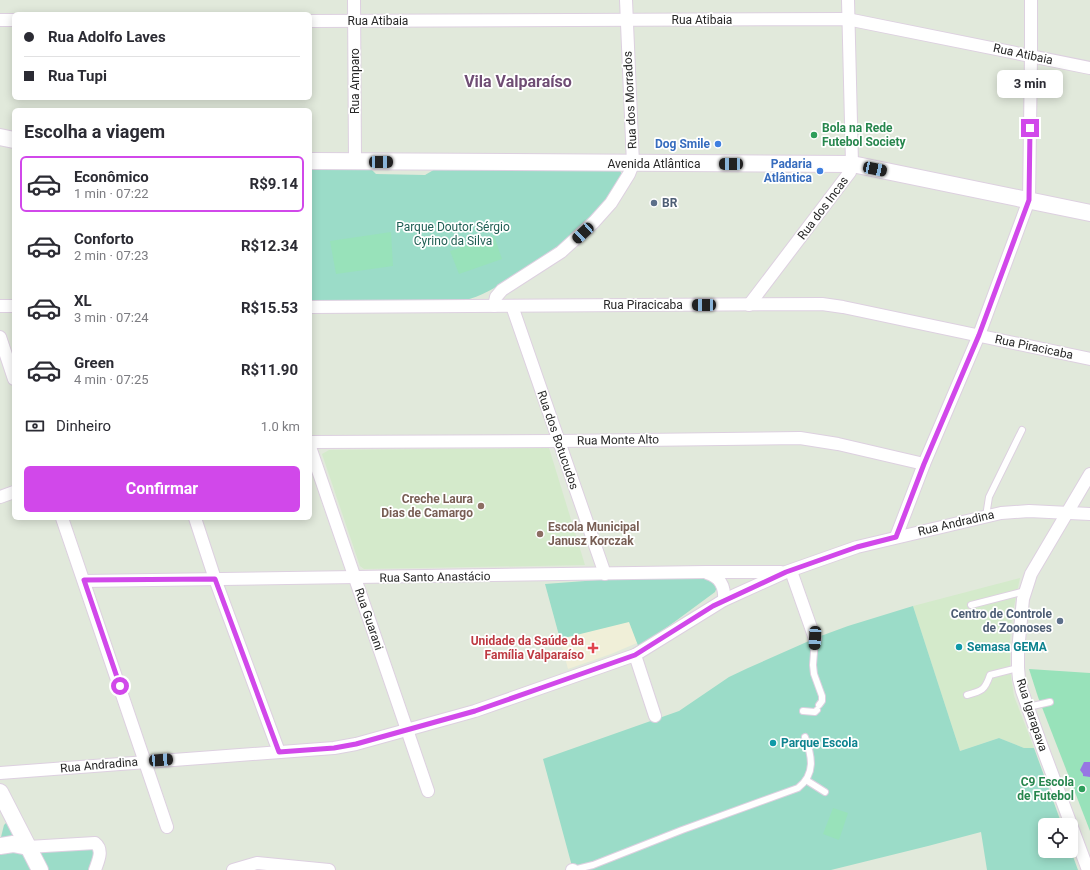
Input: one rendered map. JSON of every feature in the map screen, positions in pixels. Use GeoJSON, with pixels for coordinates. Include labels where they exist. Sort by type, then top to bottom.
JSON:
{"type":"FeatureCollection","features":[{"type":"Feature","properties":{"kind":"main road"},"geometry":{"type":"LineString","coordinates":[[0,136],[12,139]]}},
{"type":"Feature","properties":{"kind":"main road","name":"Avenida Atlântica"},"geometry":{"type":"LineString","coordinates":[[312,161],[633,164],[852,164],[1090,213]]}},
{"type":"Feature","properties":{"kind":"main road"},"geometry":{"type":"LineString","coordinates":[[0,792],[0,816]]}},
{"type":"Feature","properties":{"kind":"main road"},"geometry":{"type":"LineString","coordinates":[[0,792],[40,870]]}},
{"type":"Feature","properties":{"kind":"main road"},"geometry":{"type":"LineString","coordinates":[[0,808],[15,822]]}},
{"type":"Feature","properties":{"kind":"main road"},"geometry":{"type":"LineString","coordinates":[[0,846],[13,844],[28,847]]}},
{"type":"Feature","properties":{"kind":"street","name":"Rua Amparo"},"geometry":{"type":"LineString","coordinates":[[354,0],[354,161]]}},
{"type":"Feature","properties":{"kind":"street","name":"Rua dos Morrados"},"geometry":{"type":"LineString","coordinates":[[494,306],[496,297],[502,290],[561,252],[600,217],[629,174],[633,164],[626,0]]}},
{"type":"Feature","properties":{"kind":"street","name":"Rua dos Incas"},"geometry":{"type":"LineString","coordinates":[[749,305],[847,178],[850,172],[852,164],[847,19],[848,0]]}},
{"type":"Feature","properties":{"kind":"street"},"geometry":{"type":"LineString","coordinates":[[896,537],[924,464],[979,335],[1029,200],[1031,0]]}},
{"type":"Feature","properties":{"kind":"street","name":"Rua Atibaia"},"geometry":{"type":"LineString","coordinates":[[312,21],[847,19],[1090,68]]}},
{"type":"Feature","properties":{"kind":"street"},"geometry":{"type":"LineString","coordinates":[[0,20],[12,20]]}},
{"type":"Feature","properties":{"kind":"street","name":"Rua Piracicaba"},"geometry":{"type":"LineString","coordinates":[[312,307],[832,305],[1090,359]]}},
{"type":"Feature","properties":{"kind":"street"},"geometry":{"type":"LineString","coordinates":[[0,306],[12,306]]}},
{"type":"Feature","properties":{"kind":"street","name":"Rua dos Botucudos"},"geometry":{"type":"LineString","coordinates":[[512,306],[605,574]]}},
{"type":"Feature","properties":{"kind":"street"},"geometry":{"type":"LineString","coordinates":[[0,337],[2,353],[12,375]]}},
{"type":"Feature","properties":{"kind":"street","name":"Rua Monte Alto"},"geometry":{"type":"LineString","coordinates":[[312,442],[800,438],[838,444],[924,464]]}},
{"type":"Feature","properties":{"kind":"street","name":"Rua Guarani"},"geometry":{"type":"LineString","coordinates":[[312,453],[428,791]]}},
{"type":"Feature","properties":{"kind":"street","name":"Rua Igarapava"},"geometry":{"type":"LineString","coordinates":[[1088,870],[1028,707],[1019,679],[1018,668],[1025,591],[1034,567],[1090,474]]}},
{"type":"Feature","properties":{"kind":"street"},"geometry":{"type":"LineString","coordinates":[[0,497],[12,493]]}},
{"type":"Feature","properties":{"kind":"street","name":"Rua Andradina"},"geometry":{"type":"LineString","coordinates":[[0,773],[346,746],[475,711],[635,655],[724,600],[789,572],[857,547],[986,516],[1015,511],[1090,514]]}},
{"type":"Feature","properties":{"kind":"street"},"geometry":{"type":"LineString","coordinates":[[63,520],[146,761],[167,827]]}},
{"type":"Feature","properties":{"kind":"street"},"geometry":{"type":"LineString","coordinates":[[196,520],[215,579],[279,752]]}},
{"type":"Feature","properties":{"kind":"street"},"geometry":{"type":"LineString","coordinates":[[706,572],[713,575],[722,584],[724,600]]}},
{"type":"Feature","properties":{"kind":"street"},"geometry":{"type":"LineString","coordinates":[[789,572],[815,638]]}},
{"type":"Feature","properties":{"kind":"street","name":"Rua Santo Anastácio"},"geometry":{"type":"LineString","coordinates":[[84,580],[789,572]]}},
{"type":"Feature","properties":{"kind":"street"},"geometry":{"type":"LineString","coordinates":[[635,655],[656,716]]}},
{"type":"Feature","properties":{"kind":"street"},"geometry":{"type":"LineString","coordinates":[[28,847],[95,843],[100,851],[96,870]]}},
{"type":"Feature","properties":{"kind":"street"},"geometry":{"type":"LineString","coordinates":[[233,870],[257,863],[329,870]]}},
{"type":"Feature","properties":{"kind":"lane"},"geometry":{"type":"LineString","coordinates":[[986,516],[989,497],[1022,430]]}},
{"type":"Feature","properties":{"kind":"lane"},"geometry":{"type":"LineString","coordinates":[[971,605],[1025,591]]}},
{"type":"Feature","properties":{"kind":"lane"},"geometry":{"type":"LineString","coordinates":[[803,711],[812,713],[815,712],[822,701],[822,696],[813,669],[815,638]]}},
{"type":"Feature","properties":{"kind":"lane"},"geometry":{"type":"LineString","coordinates":[[968,695],[984,688],[990,675],[1018,668]]}},
{"type":"Feature","properties":{"kind":"lane"},"geometry":{"type":"LineString","coordinates":[[1028,707],[1050,702]]}},
{"type":"Feature","properties":{"kind":"lane"},"geometry":{"type":"LineString","coordinates":[[572,870],[593,865],[682,830],[798,788],[806,780],[810,770],[811,754],[805,737]]}},
{"type":"Feature","properties":{"kind":"lane"},"geometry":{"type":"LineString","coordinates":[[806,780],[825,792]]}},
{"type":"Feature","properties":{"kind":"shaded area"},"geometry":{"type":"Polygon","coordinates":[[[549,448],[585,565],[364,569],[360,566],[322,454],[329,450],[549,448]]]}},
{"type":"Feature","properties":{"kind":"shaded area"},"geometry":{"type":"Polygon","coordinates":[[[1020,578],[1012,616],[1010,670],[1014,696],[1034,748],[1024,748],[999,738],[960,751],[913,606],[1020,578]]]}},
{"type":"Feature","properties":{"kind":"shaded area","name":"Unidade da Saúde da Família Valparaíso"},"geometry":{"type":"Polygon","coordinates":[[[630,621],[637,643],[568,669],[560,639],[630,621]]]}},
{"type":"Feature","properties":{"kind":"shaded area"},"geometry":{"type":"Polygon","coordinates":[[[1084,762],[1090,762],[1090,777],[1083,776],[1080,770],[1084,762]]]}},
{"type":"Feature","properties":{"kind":"green space","name":"Parque Doutor Sérgio Cyrino da Silva"},"geometry":{"type":"Polygon","coordinates":[[[312,168],[370,168],[376,174],[425,175],[437,168],[619,169],[623,176],[604,203],[583,227],[554,250],[495,287],[483,294],[464,300],[312,302],[312,168]]]}},
{"type":"Feature","properties":{"kind":"green space"},"geometry":{"type":"Polygon","coordinates":[[[391,232],[393,266],[336,274],[330,241],[391,232]]]}},
{"type":"Feature","properties":{"kind":"green space"},"geometry":{"type":"Polygon","coordinates":[[[494,236],[502,259],[459,274],[450,251],[494,236]]]}},
{"type":"Feature","properties":{"kind":"green space"},"geometry":{"type":"Polygon","coordinates":[[[711,578],[717,587],[715,592],[639,648],[629,622],[560,639],[545,584],[612,579],[711,578]]]}},
{"type":"Feature","properties":{"kind":"green space","name":"Parque Escola"},"geometry":{"type":"Polygon","coordinates":[[[913,606],[960,751],[999,738],[1024,748],[1034,748],[1059,818],[1038,818],[1038,858],[1074,858],[1078,870],[987,870],[981,832],[831,870],[573,870],[543,759],[679,711],[729,677],[818,637],[913,606]]]}},
{"type":"Feature","properties":{"kind":"green space","name":"C9 Escola de Futebol"},"geometry":{"type":"Polygon","coordinates":[[[1029,669],[1090,673],[1090,831],[1038,697],[1029,669]]]}},
{"type":"Feature","properties":{"kind":"green space"},"geometry":{"type":"Polygon","coordinates":[[[833,808],[848,813],[839,840],[823,834],[833,808]]]}},
{"type":"Feature","properties":{"kind":"green space"},"geometry":{"type":"Polygon","coordinates":[[[7,822],[18,838],[0,841],[4,825],[7,822]]]}},
{"type":"Feature","properties":{"kind":"green space"},"geometry":{"type":"Polygon","coordinates":[[[93,849],[95,851],[91,870],[45,870],[39,852],[93,849]]]}},
{"type":"Feature","properties":{"kind":"green space"},"geometry":{"type":"Polygon","coordinates":[[[3,850],[23,852],[34,870],[0,870],[0,852],[3,850]]]}},
{"type":"Feature","properties":{"kind":"place","name":"Bola na Rede Futebol Society"},"geometry":{"type":"Point","coordinates":[814,135]}},
{"type":"Feature","properties":{"kind":"place","name":"Dog Smile"},"geometry":{"type":"Point","coordinates":[718,144]}},
{"type":"Feature","properties":{"kind":"place","name":"Padaria Atlântica"},"geometry":{"type":"Point","coordinates":[820,171]}},
{"type":"Feature","properties":{"kind":"place","name":"BR"},"geometry":{"type":"Point","coordinates":[654,203]}},
{"type":"Feature","properties":{"kind":"place","name":"Creche Laura Dias de Camargo"},"geometry":{"type":"Point","coordinates":[481,506]}},
{"type":"Feature","properties":{"kind":"place","name":"Escola Municipal Janusz Korczak"},"geometry":{"type":"Point","coordinates":[540,534]}},
{"type":"Feature","properties":{"kind":"place","name":"Centro de Controle de Zoonoses"},"geometry":{"type":"Point","coordinates":[1060,621]}},
{"type":"Feature","properties":{"kind":"place","name":"Semasa GEMA"},"geometry":{"type":"Point","coordinates":[959,647]}},
{"type":"Feature","properties":{"kind":"place","name":"Unidade da Saúde da Família Valparaíso"},"geometry":{"type":"Point","coordinates":[593,648]}},
{"type":"Feature","properties":{"kind":"place","name":"Parque Escola"},"geometry":{"type":"Point","coordinates":[773,743]}},
{"type":"Feature","properties":{"kind":"place","name":"C9 Escola de Futebol"},"geometry":{"type":"Point","coordinates":[1082,789]}},
{"type":"Feature","properties":{"kind":"district","name":"Vila Valparaíso"},"geometry":{"type":"Point","coordinates":[518,81]}},
{"type":"Feature","properties":{"kind":"route"},"geometry":{"type":"LineString","coordinates":[[120,686],[84,580],[215,579],[279,752],[334,748],[356,744],[475,711],[635,655],[713,606],[786,572],[857,547],[896,537],[924,464],[979,335],[1029,200],[1030,128]]}}]}
